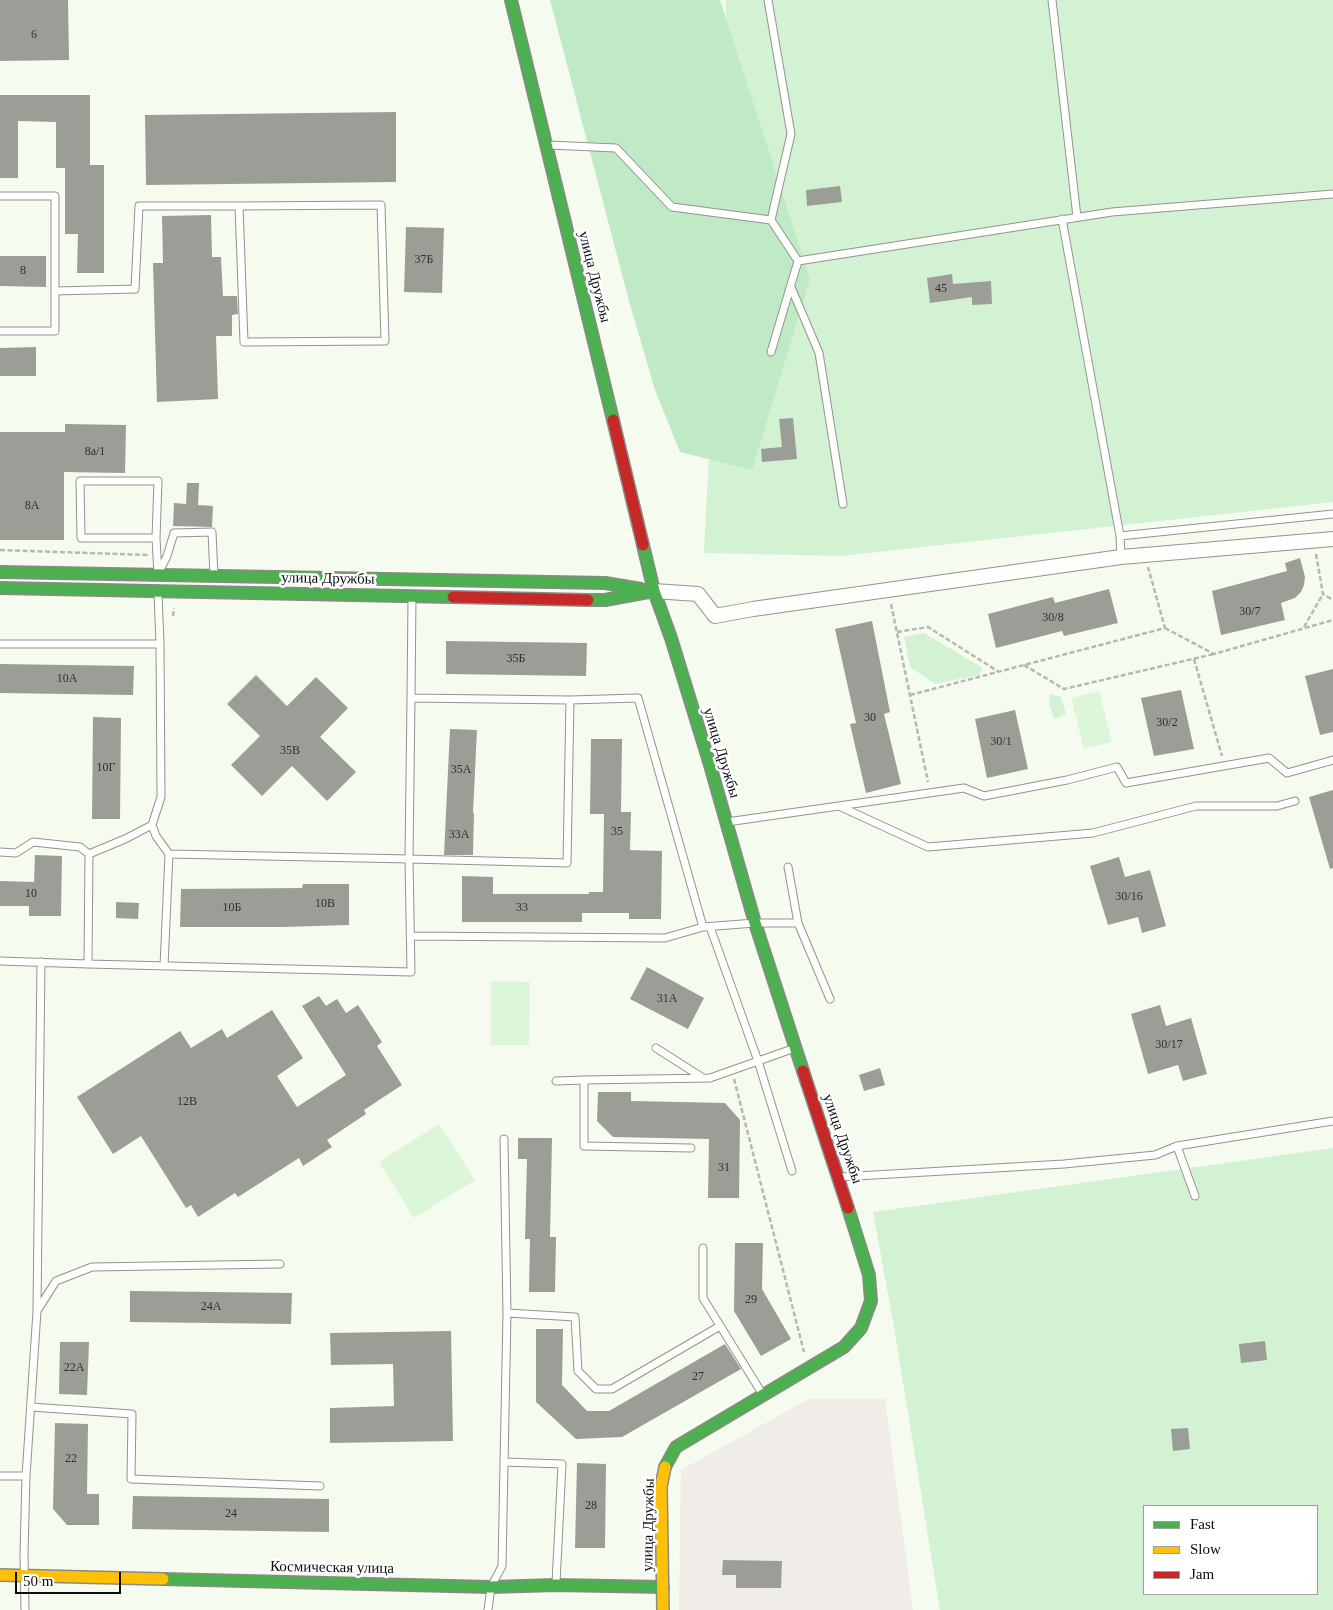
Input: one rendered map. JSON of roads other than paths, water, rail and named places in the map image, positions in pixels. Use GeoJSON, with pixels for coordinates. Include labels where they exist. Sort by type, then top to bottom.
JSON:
{"type":"FeatureCollection","features":[{"type":"Feature","properties":{"kind":"street","name":"улица Дружбы"},"geometry":{"type":"LineString","coordinates":[[511,0],[654,591],[671,638],[727,822],[755,923],[839,1177],[869,1275],[871,1301],[861,1328],[844,1347],[676,1447],[665,1466],[661,1487],[663,1610]]}},
{"type":"Feature","properties":{"kind":"street"},"geometry":{"type":"LineString","coordinates":[[654,591],[698,594],[715,616],[1121,557],[1333,539]]}},
{"type":"Feature","properties":{"kind":"street","name":"улица Дружбы"},"geometry":{"type":"LineString","coordinates":[[0,572],[605,583],[654,591]]}},
{"type":"Feature","properties":{"kind":"street"},"geometry":{"type":"LineString","coordinates":[[158,575],[158,590]]}},
{"type":"Feature","properties":{"kind":"street","name":"улица Дружбы"},"geometry":{"type":"LineString","coordinates":[[0,588],[605,600],[654,591]]}},
{"type":"Feature","properties":{"kind":"street","name":"Космическая улица"},"geometry":{"type":"LineString","coordinates":[[0,1575],[491,1587],[556,1585],[663,1587]]}},
{"type":"Feature","properties":{"kind":"lane"},"geometry":{"type":"LineString","coordinates":[[768,0],[791,134],[772,220],[798,261],[771,352]]}},
{"type":"Feature","properties":{"kind":"lane"},"geometry":{"type":"LineString","coordinates":[[1052,0],[1077,217]]}},
{"type":"Feature","properties":{"kind":"lane"},"geometry":{"type":"LineString","coordinates":[[546,145],[616,148],[672,207],[772,220]]}},
{"type":"Feature","properties":{"kind":"lane"},"geometry":{"type":"LineString","coordinates":[[798,261],[1112,212],[1333,194]]}},
{"type":"Feature","properties":{"kind":"lane"},"geometry":{"type":"LineString","coordinates":[[0,196],[55,196],[56,331],[0,331]]}},
{"type":"Feature","properties":{"kind":"lane"},"geometry":{"type":"LineString","coordinates":[[55,291],[135,288],[139,206],[381,205],[385,341],[244,342],[239,206]]}},
{"type":"Feature","properties":{"kind":"lane"},"geometry":{"type":"LineString","coordinates":[[1062,219],[1120,536],[1121,557]]}},
{"type":"Feature","properties":{"kind":"lane"},"geometry":{"type":"LineString","coordinates":[[791,287],[819,354],[843,504]]}},
{"type":"Feature","properties":{"kind":"lane"},"geometry":{"type":"LineString","coordinates":[[156,538],[80,538],[80,481],[158,481],[156,538],[158,575]]}},
{"type":"Feature","properties":{"kind":"lane"},"geometry":{"type":"LineString","coordinates":[[1120,536],[1333,514]]}},
{"type":"Feature","properties":{"kind":"lane"},"geometry":{"type":"LineString","coordinates":[[158,575],[167,556],[174,533],[212,532],[214,576]]}},
{"type":"Feature","properties":{"kind":"lane"},"geometry":{"type":"LineString","coordinates":[[158,590],[161,797],[152,826],[156,836],[169,854],[164,966]]}},
{"type":"Feature","properties":{"kind":"lane"},"geometry":{"type":"LineString","coordinates":[[0,961],[411,972],[409,859],[412,596]]}},
{"type":"Feature","properties":{"kind":"lane"},"geometry":{"type":"LineString","coordinates":[[0,644],[160,644]]}},
{"type":"Feature","properties":{"kind":"lane"},"geometry":{"type":"LineString","coordinates":[[411,698],[570,700],[638,698],[707,927],[758,1061],[792,1171]]}},
{"type":"Feature","properties":{"kind":"lane"},"geometry":{"type":"LineString","coordinates":[[169,854],[567,863],[570,700]]}},
{"type":"Feature","properties":{"kind":"lane"},"geometry":{"type":"LineString","coordinates":[[727,822],[964,788],[984,796],[1067,780],[1117,767],[1126,783],[1270,758],[1287,773],[1333,760]]}},
{"type":"Feature","properties":{"kind":"lane"},"geometry":{"type":"LineString","coordinates":[[841,807],[928,847],[1093,833],[1196,806],[1276,806],[1295,801]]}},
{"type":"Feature","properties":{"kind":"lane"},"geometry":{"type":"LineString","coordinates":[[89,854],[152,826]]}},
{"type":"Feature","properties":{"kind":"lane"},"geometry":{"type":"LineString","coordinates":[[0,852],[16,853],[33,842],[80,847],[89,854]]}},
{"type":"Feature","properties":{"kind":"lane"},"geometry":{"type":"LineString","coordinates":[[88,964],[89,854]]}},
{"type":"Feature","properties":{"kind":"lane"},"geometry":{"type":"LineString","coordinates":[[788,867],[798,922],[830,999]]}},
{"type":"Feature","properties":{"kind":"lane"},"geometry":{"type":"LineString","coordinates":[[410,936],[665,938],[707,927],[798,922]]}},
{"type":"Feature","properties":{"kind":"lane"},"geometry":{"type":"LineString","coordinates":[[25,1610],[26,1476],[37,1311],[41,962]]}},
{"type":"Feature","properties":{"kind":"lane"},"geometry":{"type":"LineString","coordinates":[[656,1048],[704,1078]]}},
{"type":"Feature","properties":{"kind":"lane"},"geometry":{"type":"LineString","coordinates":[[556,1081],[710,1078],[795,1048]]}},
{"type":"Feature","properties":{"kind":"lane"},"geometry":{"type":"LineString","coordinates":[[584,1080],[584,1146],[691,1148]]}},
{"type":"Feature","properties":{"kind":"lane"},"geometry":{"type":"LineString","coordinates":[[839,1177],[1064,1164],[1155,1155],[1176,1146],[1333,1121]]}},
{"type":"Feature","properties":{"kind":"lane"},"geometry":{"type":"LineString","coordinates":[[488,1610],[491,1587],[502,1566],[506,1313],[504,1139]]}},
{"type":"Feature","properties":{"kind":"lane"},"geometry":{"type":"LineString","coordinates":[[1176,1146],[1194,1196]]}},
{"type":"Feature","properties":{"kind":"lane"},"geometry":{"type":"LineString","coordinates":[[703,1248],[703,1298],[763,1396]]}},
{"type":"Feature","properties":{"kind":"lane"},"geometry":{"type":"LineString","coordinates":[[37,1311],[56,1281],[92,1267],[280,1264]]}},
{"type":"Feature","properties":{"kind":"lane"},"geometry":{"type":"LineString","coordinates":[[506,1313],[575,1317],[578,1371],[596,1390],[612,1389],[720,1326]]}},
{"type":"Feature","properties":{"kind":"lane"},"geometry":{"type":"LineString","coordinates":[[31,1407],[132,1414],[131,1479],[320,1486]]}},
{"type":"Feature","properties":{"kind":"lane"},"geometry":{"type":"LineString","coordinates":[[504,1462],[562,1464],[556,1585]]}},
{"type":"Feature","properties":{"kind":"lane"},"geometry":{"type":"LineString","coordinates":[[0,1476],[26,1476]]}}]}
